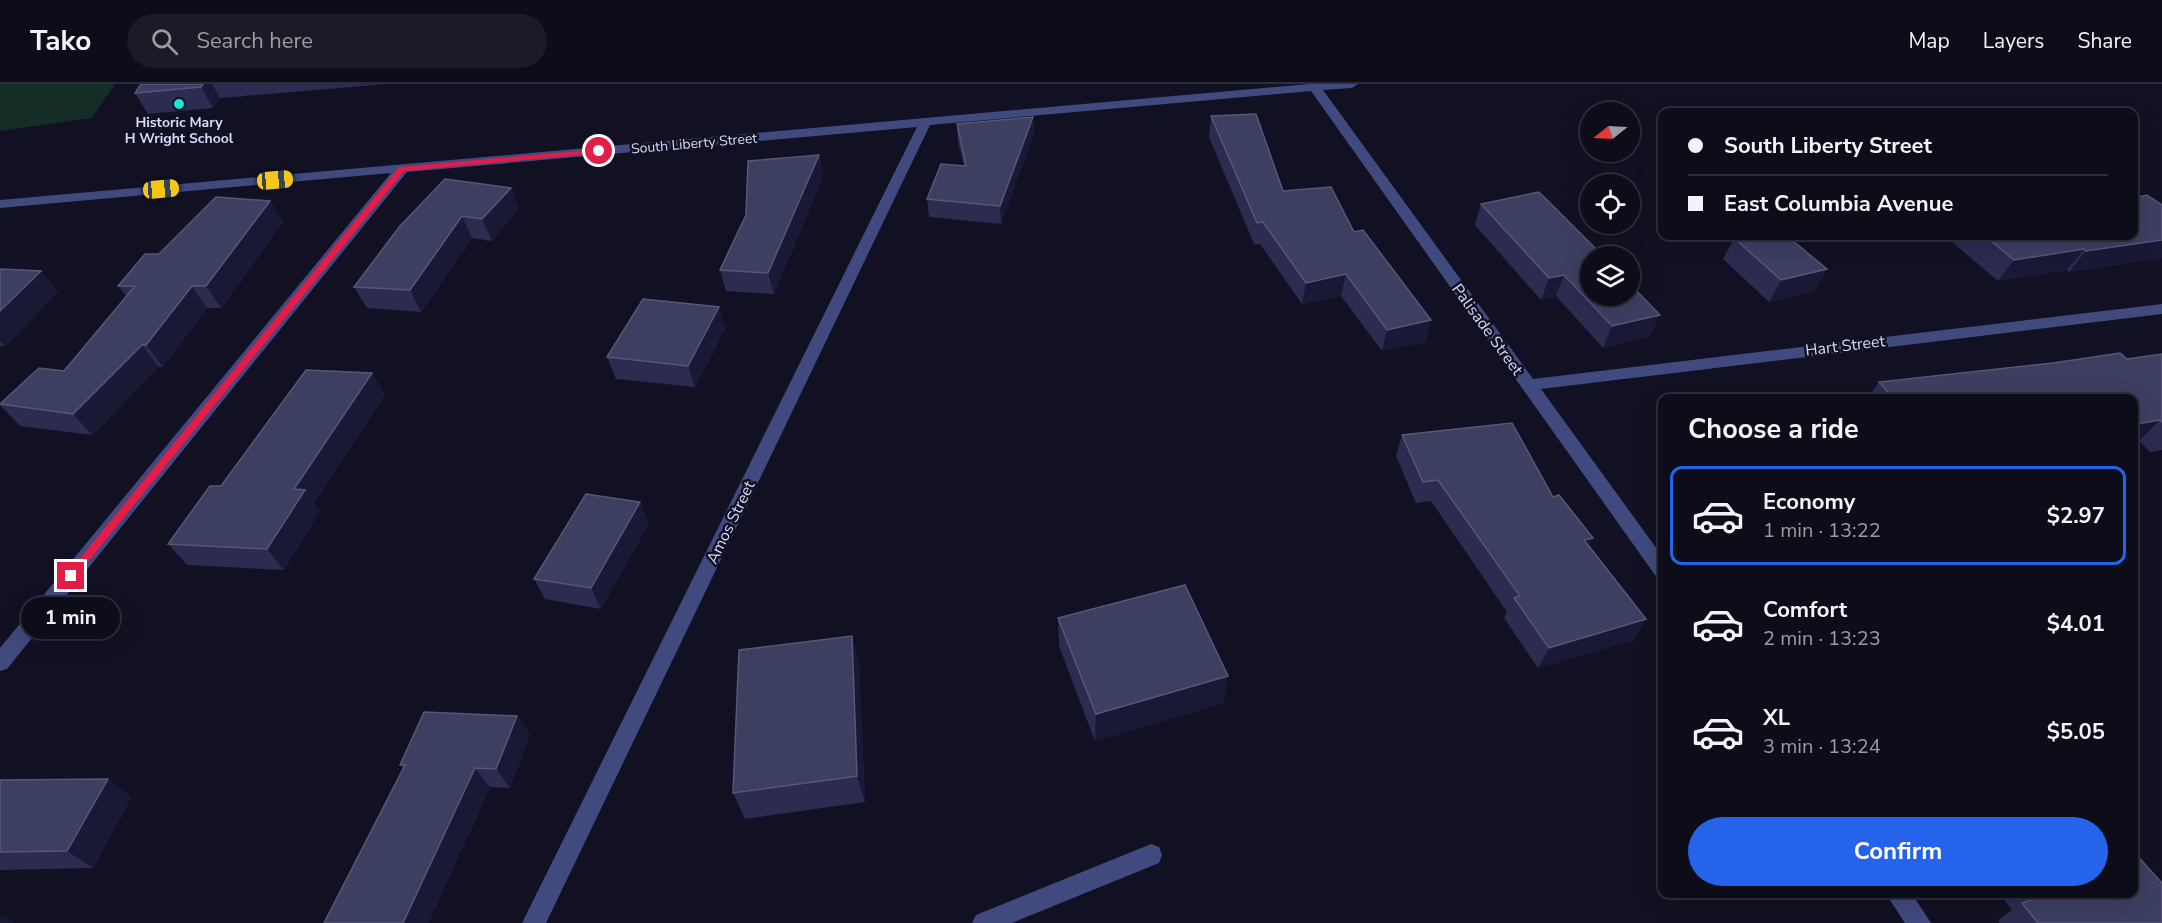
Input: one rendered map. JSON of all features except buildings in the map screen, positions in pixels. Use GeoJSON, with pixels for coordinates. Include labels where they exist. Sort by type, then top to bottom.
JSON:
{"type":"FeatureCollection","features":[{"type":"Feature","properties":{"kind":"street","name":"South Liberty Street"},"geometry":{"type":"LineString","coordinates":[[0,204],[926,121],[1238,88],[1315,88],[1352,84]]}},
{"type":"Feature","properties":{"kind":"street","name":"Palisade Street"},"geometry":{"type":"LineString","coordinates":[[1315,88],[1658,564]]}},
{"type":"Feature","properties":{"kind":"street","name":"Amos Street"},"geometry":{"type":"LineString","coordinates":[[534,923],[926,121]]}},
{"type":"Feature","properties":{"kind":"street"},"geometry":{"type":"LineString","coordinates":[[0,663],[402,169]]}},
{"type":"Feature","properties":{"kind":"street","name":"Hart Street"},"geometry":{"type":"LineString","coordinates":[[1528,385],[2162,309]]}},
{"type":"Feature","properties":{"kind":"street"},"geometry":{"type":"LineString","coordinates":[[984,923],[1151,855]]}},
{"type":"Feature","properties":{"kind":"street"},"geometry":{"type":"LineString","coordinates":[[1901,898],[1919,923]]}},
{"type":"Feature","properties":{"kind":"green space"},"geometry":{"type":"Polygon","coordinates":[[[0,84],[115,84],[92,118],[0,131],[0,84]]]}},
{"type":"Feature","properties":{"kind":"place","name":"Historic Mary H Wright School"},"geometry":{"type":"Point","coordinates":[179,104]}},
{"type":"Feature","properties":{"kind":"route"},"geometry":{"type":"LineString","coordinates":[[71,576],[402,169],[599,151]]}}]}
